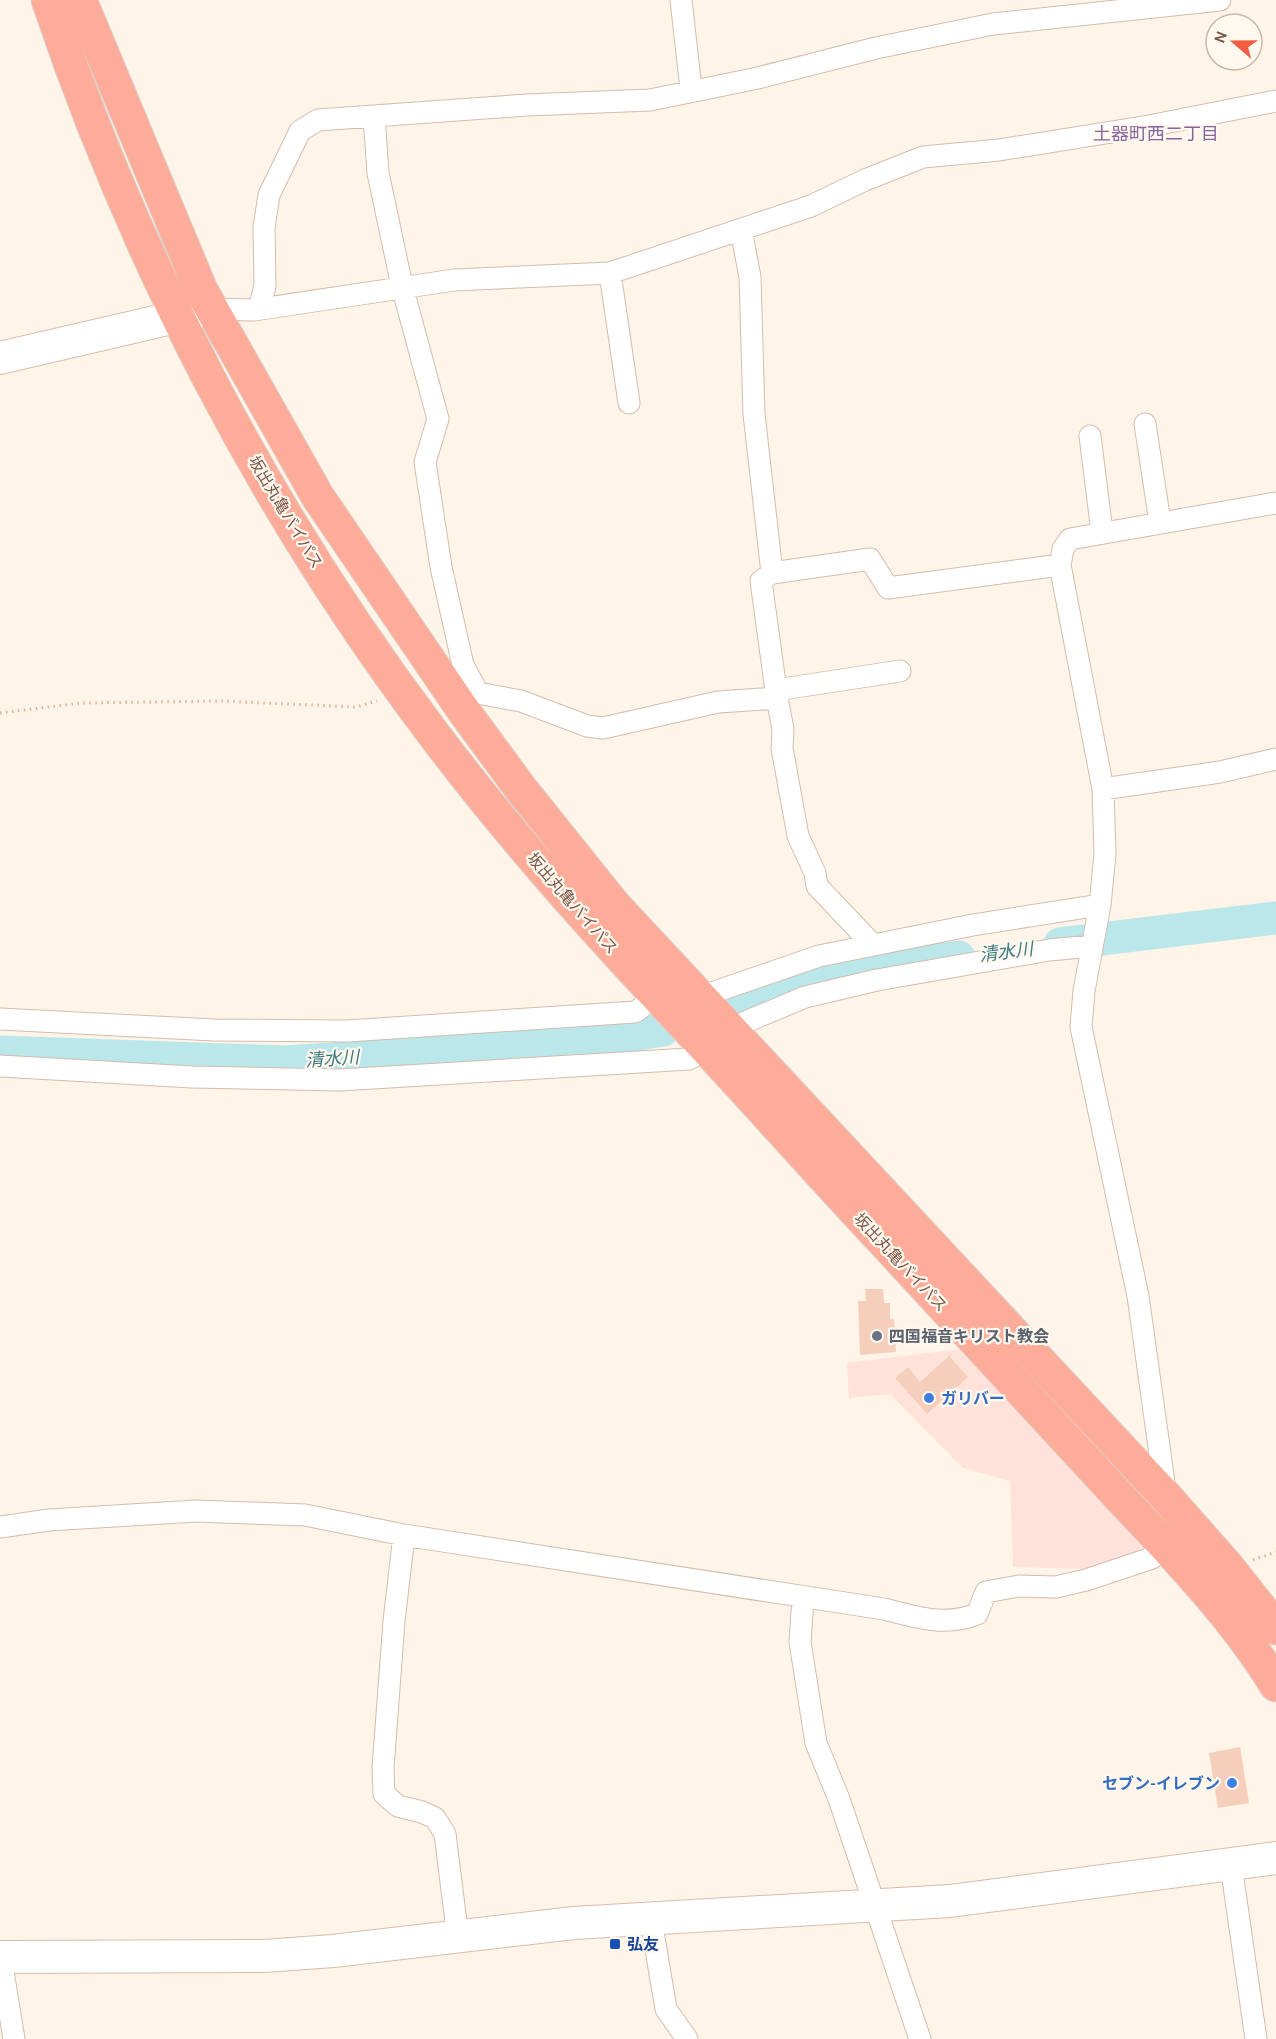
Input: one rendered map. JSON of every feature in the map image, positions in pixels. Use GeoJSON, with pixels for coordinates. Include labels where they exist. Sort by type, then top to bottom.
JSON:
{"type":"FeatureCollection","features":[{"type":"Feature","properties":{"kind":"highway","name":"坂出丸亀バイパス"},"geometry":{"type":"LineString","coordinates":[[48,0],[92,119],[179,315],[243,439],[327,581],[432,732],[496,814],[656,997],[718,1039],[1167,1498],[1227,1566],[1276,1628]]}},
{"type":"Feature","properties":{"kind":"highway","name":"坂出丸亀バイパス"},"geometry":{"type":"LineString","coordinates":[[80,0],[160,198],[212,309],[318,497],[470,700],[521,789],[614,905],[700,997],[718,1039],[1166,1544],[1257,1654],[1276,1685]]}},
{"type":"Feature","properties":{"kind":"street"},"geometry":{"type":"LineString","coordinates":[[681,0],[691,89]]}},
{"type":"Feature","properties":{"kind":"street"},"geometry":{"type":"LineString","coordinates":[[259,309],[265,286],[264,227],[269,195],[300,130],[318,120],[527,105],[650,100],[691,89],[758,78],[876,48],[993,24],[1220,0]]}},
{"type":"Feature","properties":{"kind":"street"},"geometry":{"type":"LineString","coordinates":[[0,358],[212,309],[259,309],[454,280],[610,273],[811,206],[865,180],[923,158],[999,150],[1149,126],[1276,101]]}},
{"type":"Feature","properties":{"kind":"street"},"geometry":{"type":"LineString","coordinates":[[374,116],[378,173],[402,286],[438,419],[425,462],[441,567],[470,700]]}},
{"type":"Feature","properties":{"kind":"street"},"geometry":{"type":"LineString","coordinates":[[741,230],[750,277],[754,414],[772,573]]}},
{"type":"Feature","properties":{"kind":"street"},"geometry":{"type":"LineString","coordinates":[[610,273],[629,403]]}},
{"type":"Feature","properties":{"kind":"street"},"geometry":{"type":"LineString","coordinates":[[1145,424],[1160,522]]}},
{"type":"Feature","properties":{"kind":"street"},"geometry":{"type":"LineString","coordinates":[[1090,436],[1102,532]]}},
{"type":"Feature","properties":{"kind":"street"},"geometry":{"type":"LineString","coordinates":[[1167,1498],[1138,1296],[1081,1026],[1100,905],[1105,854],[1103,789],[1060,565],[1063,549],[1070,538],[1276,503]]}},
{"type":"Feature","properties":{"kind":"street"},"geometry":{"type":"LineString","coordinates":[[873,945],[817,885],[815,873],[798,836],[782,748],[783,729],[761,581],[772,573],[870,559],[888,588],[1060,565]]}},
{"type":"Feature","properties":{"kind":"street"},"geometry":{"type":"LineString","coordinates":[[432,732],[470,700],[521,701],[587,726],[603,728],[718,702],[776,694],[900,670]]}},
{"type":"Feature","properties":{"kind":"street"},"geometry":{"type":"LineString","coordinates":[[1103,789],[1220,772],[1276,759]]}},
{"type":"Feature","properties":{"kind":"street"},"geometry":{"type":"LineString","coordinates":[[700,997],[819,956],[973,925],[1100,905]]}},
{"type":"Feature","properties":{"kind":"street"},"geometry":{"type":"LineString","coordinates":[[0,1066],[192,1077],[340,1080],[689,1059],[718,1039],[805,997],[877,980],[1049,950],[1092,946]]}},
{"type":"Feature","properties":{"kind":"street"},"geometry":{"type":"LineString","coordinates":[[0,1018],[214,1030],[347,1031],[635,1012],[656,997]]}},
{"type":"Feature","properties":{"kind":"street"},"geometry":{"type":"LineString","coordinates":[[0,1527],[49,1520],[196,1511],[305,1515],[404,1535],[884,1609],[936,1620],[958,1621],[977,1614],[986,1592],[1019,1586],[1056,1587],[1086,1580],[1152,1558],[1166,1544]]}},
{"type":"Feature","properties":{"kind":"street"},"geometry":{"type":"LineString","coordinates":[[404,1535],[393,1621],[383,1768],[384,1794],[398,1806],[435,1818],[445,1834],[458,1938]]}},
{"type":"Feature","properties":{"kind":"street"},"geometry":{"type":"LineString","coordinates":[[803,1598],[800,1642],[816,1743],[839,1799],[920,2039]]}},
{"type":"Feature","properties":{"kind":"street"},"geometry":{"type":"LineString","coordinates":[[14,2039],[0,1956],[264,1956],[458,1938],[574,1923],[875,1907],[1022,1893],[1163,1871],[1232,1865],[1276,1858]]}},
{"type":"Feature","properties":{"kind":"street"},"geometry":{"type":"LineString","coordinates":[[1232,1865],[1256,2039]]}},
{"type":"Feature","properties":{"kind":"street"},"geometry":{"type":"LineString","coordinates":[[651,1920],[666,2010],[687,2039]]}},
{"type":"Feature","properties":{"kind":"path"},"geometry":{"type":"LineString","coordinates":[[0,713],[81,703],[220,701],[356,707],[385,699]]}},
{"type":"Feature","properties":{"kind":"shaded area"},"geometry":{"type":"Polygon","coordinates":[[[960,1349],[1149,1551],[1142,1557],[1083,1569],[1013,1567],[1010,1481],[963,1468],[890,1394],[849,1398],[847,1363],[960,1349]]]}},
{"type":"Feature","properties":{"kind":"building","name":"四国福音キリスト教会"},"geometry":{"type":"Polygon","coordinates":[[[865,1289],[883,1289],[884,1303],[890,1303],[890,1319],[894,1319],[896,1352],[860,1355],[858,1301],[866,1301],[865,1289]]]}},
{"type":"Feature","properties":{"kind":"building","name":"ガリバー"},"geometry":{"type":"Polygon","coordinates":[[[949,1356],[968,1377],[927,1414],[895,1378],[908,1367],[920,1382],[949,1356]]]}},
{"type":"Feature","properties":{"kind":"building"},"geometry":{"type":"Polygon","coordinates":[[[1240,1747],[1249,1803],[1218,1808],[1209,1753],[1240,1747]]]}},
{"type":"Feature","properties":{"kind":"waterway","name":"清水川"},"geometry":{"type":"LineString","coordinates":[[1060,944],[1276,918]]}},
{"type":"Feature","properties":{"kind":"waterway","name":"清水川"},"geometry":{"type":"LineString","coordinates":[[740,1005],[846,972],[959,957]]}},
{"type":"Feature","properties":{"kind":"waterway","name":"清水川"},"geometry":{"type":"LineString","coordinates":[[0,1052],[285,1062],[582,1043],[663,1030]]}},
{"type":"Feature","properties":{"kind":"place","name":"四国福音キリスト教会"},"geometry":{"type":"Point","coordinates":[877,1336]}},
{"type":"Feature","properties":{"kind":"place","name":"ガリバー"},"geometry":{"type":"Point","coordinates":[929,1398]}},
{"type":"Feature","properties":{"kind":"place","name":"セブン-イレブン"},"geometry":{"type":"Point","coordinates":[1232,1783]}},
{"type":"Feature","properties":{"kind":"place","name":"弘友"},"geometry":{"type":"Point","coordinates":[615,1944]}},
{"type":"Feature","properties":{"kind":"district","name":"土器町西二丁目"},"geometry":{"type":"Point","coordinates":[1156,134]}}]}
